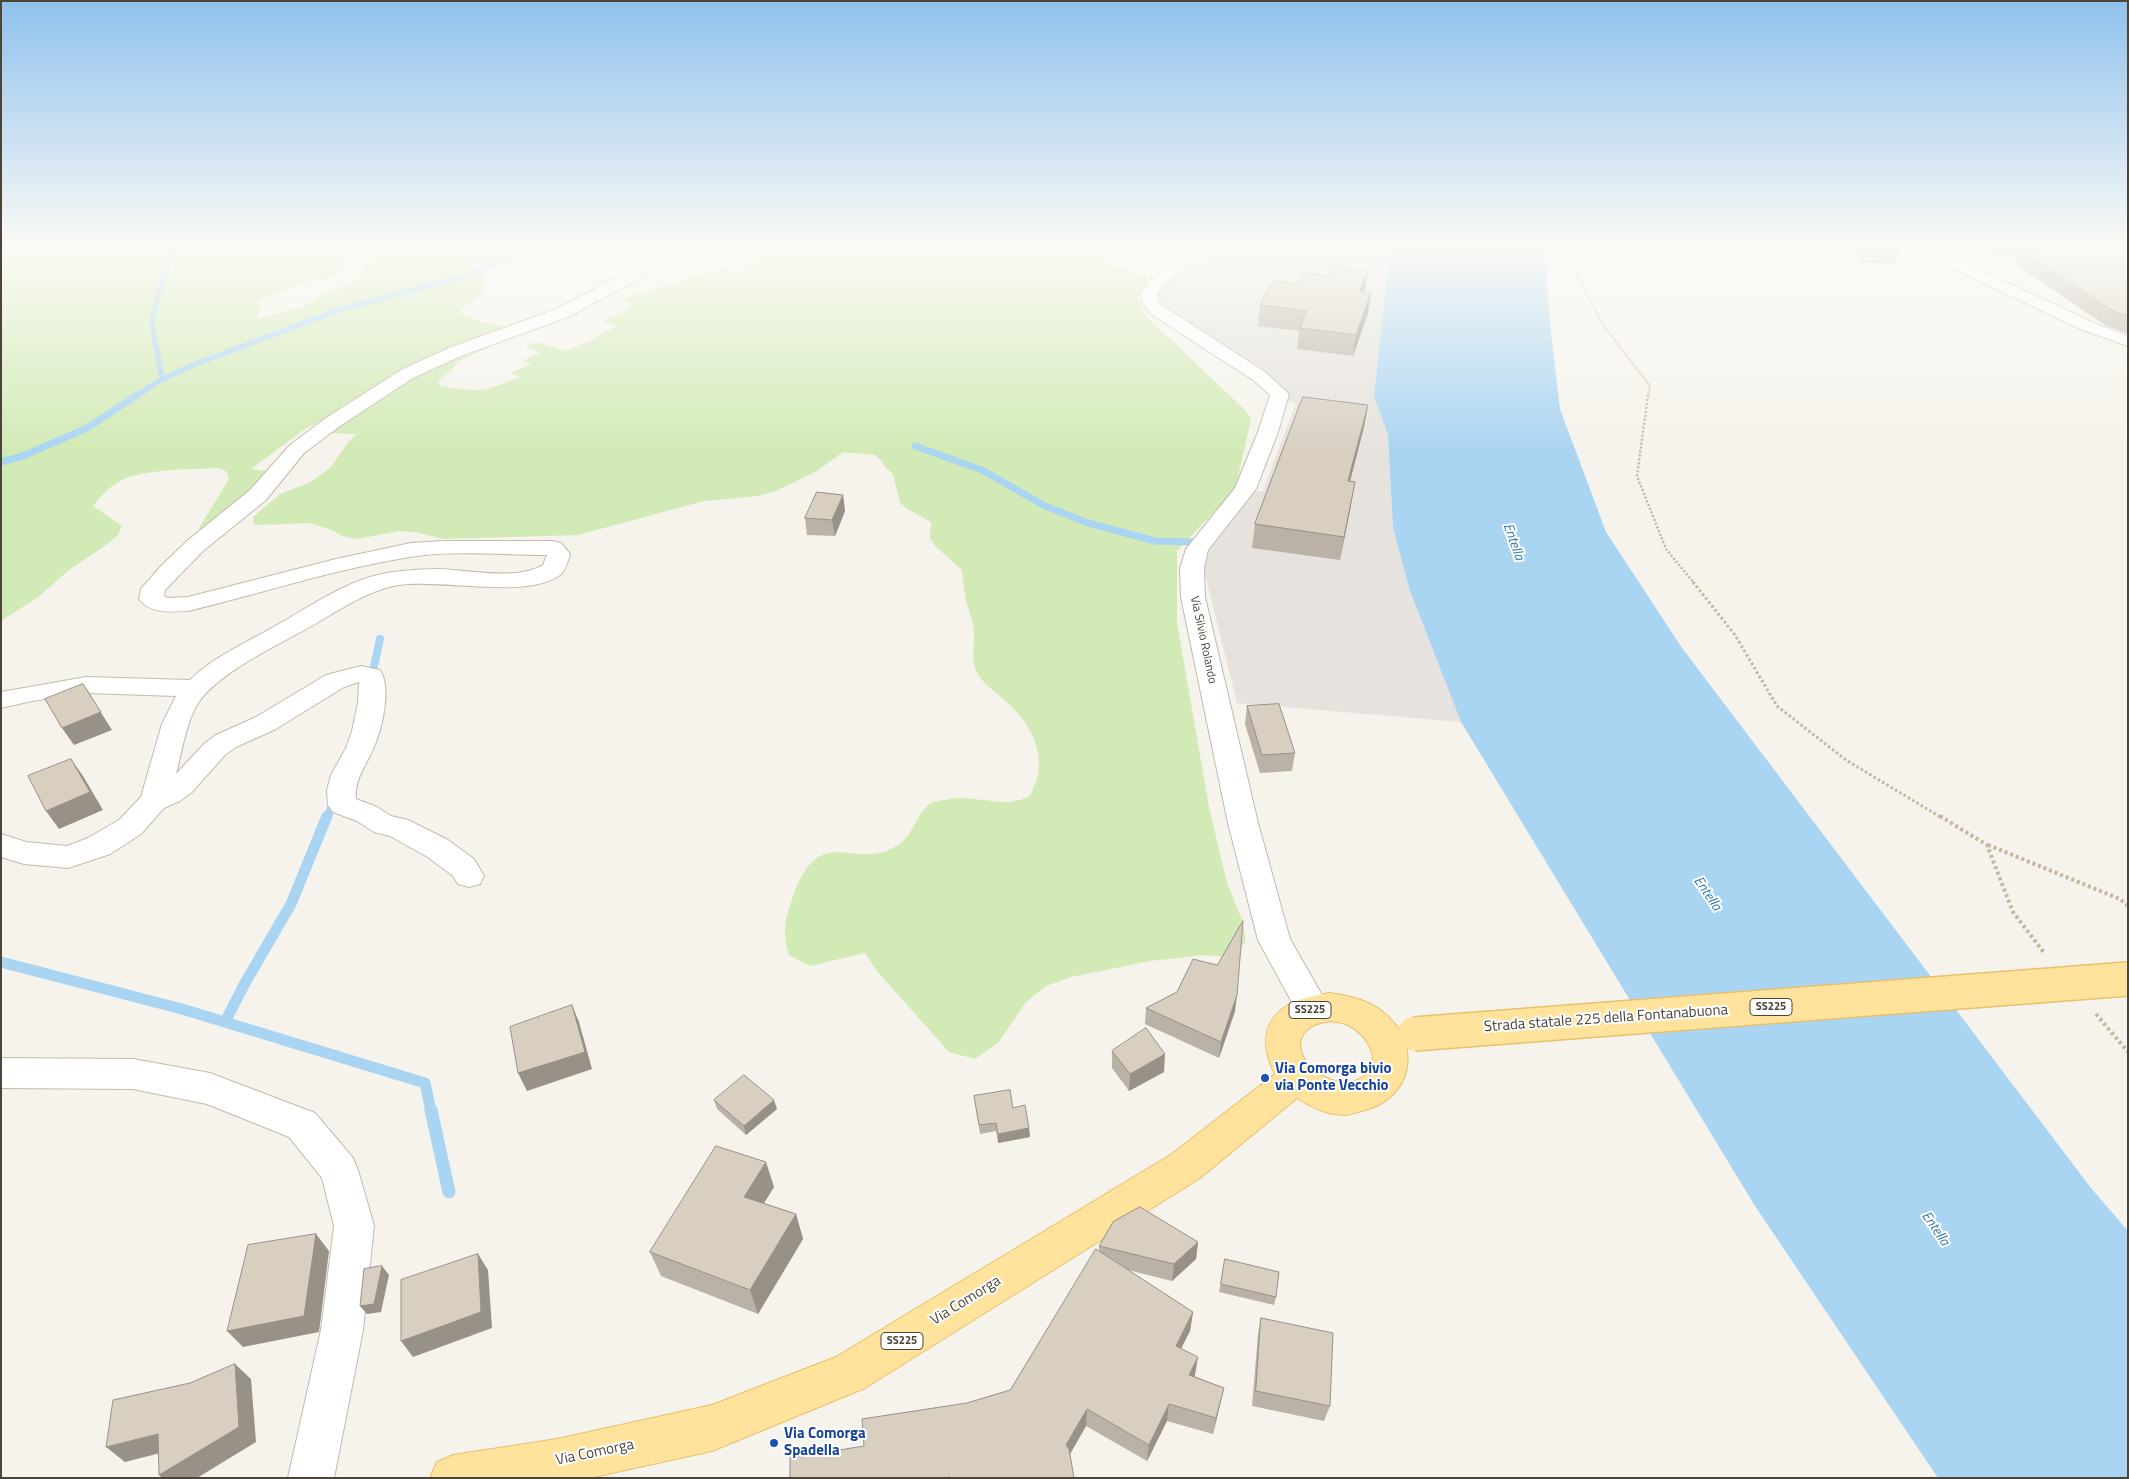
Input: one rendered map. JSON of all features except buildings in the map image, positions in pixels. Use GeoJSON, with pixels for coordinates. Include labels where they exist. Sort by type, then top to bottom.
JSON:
{"type":"FeatureCollection","features":[{"type":"Feature","properties":{"kind":"main road","name":"Strada statale 225 della Fontanabuona"},"geometry":{"type":"LineString","coordinates":[[1399,1035],[2128,979]]}},
{"type":"Feature","properties":{"kind":"main road","name":"SS225"},"geometry":{"type":"LineString","coordinates":[[1329,1007],[1346,1009],[1374,1025],[1399,1035],[1390,1051],[1391,1066],[1386,1079],[1376,1090],[1362,1096],[1345,1098],[1327,1096],[1310,1089],[1296,1078],[1286,1064],[1282,1050],[1283,1036],[1290,1024],[1300,1014],[1313,1009],[1329,1007]]}},
{"type":"Feature","properties":{"kind":"main road","name":"Via Comorga"},"geometry":{"type":"LineString","coordinates":[[453,1478],[556,1470],[712,1428],[850,1373],[1186,1166],[1296,1078]]}},
{"type":"Feature","properties":{"kind":"street"},"geometry":{"type":"LineString","coordinates":[[154,801],[176,724],[189,696],[208,677],[244,654],[362,588],[392,578],[437,576],[512,580],[537,578],[553,569],[559,554],[553,548],[442,548],[411,550],[336,566],[188,604],[164,605],[151,599],[153,588],[169,571],[195,546],[258,495],[297,449],[333,422],[407,374],[455,352],[554,316]]}},
{"type":"Feature","properties":{"kind":"street","name":"Via Silvio Rolando"},"geometry":{"type":"LineString","coordinates":[[1167,316],[1260,376],[1280,394],[1268,432],[1245,489],[1197,549],[1192,568],[1193,597],[1243,823],[1274,940],[1313,1009]]}},
{"type":"Feature","properties":{"kind":"street"},"geometry":{"type":"LineString","coordinates":[[2066,316],[2115,338],[2128,341]]}},
{"type":"Feature","properties":{"kind":"street"},"geometry":{"type":"LineString","coordinates":[[1,845],[24,853],[68,856],[99,846],[130,827],[154,801],[170,794],[182,785],[214,749],[226,741],[266,723],[335,681],[361,674],[371,676],[373,689],[371,704],[360,746],[340,788],[340,797],[343,805],[368,814],[384,825],[397,827],[437,848],[469,876]]}},
{"type":"Feature","properties":{"kind":"street"},"geometry":{"type":"LineString","coordinates":[[1,700],[32,693],[86,685],[198,688]]}},
{"type":"Feature","properties":{"kind":"street"},"geometry":{"type":"LineString","coordinates":[[1,1073],[133,1074],[210,1089],[302,1125],[339,1170],[354,1226],[342,1330],[311,1478]]}},
{"type":"Feature","properties":{"kind":"path"},"geometry":{"type":"LineString","coordinates":[[1598,316],[1603,325],[1650,386],[1640,438],[1637,476],[1666,548],[1735,635],[1777,706],[1846,760],[1987,845],[2120,899],[2128,906]]}},
{"type":"Feature","properties":{"kind":"path"},"geometry":{"type":"LineString","coordinates":[[1987,845],[2013,912],[2051,961]]}},
{"type":"Feature","properties":{"kind":"path"},"geometry":{"type":"LineString","coordinates":[[2089,1007],[2128,1052]]}},
{"type":"Feature","properties":{"kind":"shaded area"},"geometry":{"type":"Polygon","coordinates":[[[1174,316],[1383,316],[1374,397],[1388,435],[1393,528],[1410,591],[1461,722],[1237,703],[1202,562],[1209,547],[1252,491],[1263,491],[1296,403],[1286,401],[1287,393],[1278,384],[1174,316]]]}},
{"type":"Feature","properties":{"kind":"green space"},"geometry":{"type":"Polygon","coordinates":[[[1,316],[258,316],[256,319],[267,316],[467,316],[482,322],[510,328],[349,406],[302,431],[251,469],[268,471],[257,488],[201,532],[199,528],[229,479],[227,472],[219,468],[167,470],[140,474],[118,482],[104,493],[93,506],[122,526],[118,535],[69,570],[37,598],[1,621],[1,316]]]}},
{"type":"Feature","properties":{"kind":"green space"},"geometry":{"type":"Polygon","coordinates":[[[615,316],[1147,316],[1244,409],[1251,419],[1235,490],[1177,551],[1177,623],[1209,807],[1227,883],[1242,920],[1246,941],[1232,958],[1205,955],[1150,961],[1071,977],[1046,986],[1026,1002],[998,1043],[975,1059],[949,1052],[876,970],[865,953],[810,966],[789,955],[785,932],[788,912],[804,872],[815,859],[828,853],[869,854],[885,852],[905,839],[922,812],[934,802],[961,798],[1010,802],[1029,797],[1036,783],[1039,769],[1035,742],[1030,730],[1012,707],[979,676],[975,667],[973,657],[974,631],[966,601],[962,570],[936,547],[930,539],[931,522],[900,503],[893,474],[875,455],[843,452],[817,471],[776,491],[758,496],[704,501],[578,535],[444,539],[415,532],[398,531],[358,539],[342,536],[334,531],[310,523],[254,525],[253,517],[280,494],[309,483],[330,468],[350,440],[357,434],[330,433],[398,383],[463,354],[504,340],[457,362],[438,382],[439,385],[472,390],[498,386],[520,377],[511,373],[531,364],[522,361],[540,353],[526,346],[537,342],[566,351],[599,337],[597,336],[616,327],[603,321],[615,316]]]}},
{"type":"Feature","properties":{"kind":"water","name":"Entella"},"geometry":{"type":"Polygon","coordinates":[[[1383,316],[1550,316],[1560,409],[1606,532],[1682,648],[2091,1188],[2128,1231],[2128,1478],[1938,1478],[1755,1206],[1461,722],[1410,591],[1393,528],[1388,435],[1374,397],[1383,316]]]}},
{"type":"Feature","properties":{"kind":"waterway"},"geometry":{"type":"LineString","coordinates":[[154,316],[152,324],[162,379]]}},
{"type":"Feature","properties":{"kind":"waterway"},"geometry":{"type":"LineString","coordinates":[[162,379],[196,364],[322,316]]}},
{"type":"Feature","properties":{"kind":"waterway"},"geometry":{"type":"LineString","coordinates":[[135,397],[162,379]]}},
{"type":"Feature","properties":{"kind":"waterway"},"geometry":{"type":"LineString","coordinates":[[1,462],[23,456],[87,428],[137,395]]}},
{"type":"Feature","properties":{"kind":"waterway"},"geometry":{"type":"LineString","coordinates":[[915,446],[982,470],[1045,506],[1088,523],[1155,541],[1194,542]]}},
{"type":"Feature","properties":{"kind":"waterway"},"geometry":{"type":"LineString","coordinates":[[371,680],[380,639]]}},
{"type":"Feature","properties":{"kind":"waterway"},"geometry":{"type":"LineString","coordinates":[[327,818],[335,798]]}},
{"type":"Feature","properties":{"kind":"waterway"},"geometry":{"type":"LineString","coordinates":[[225,1022],[245,983],[291,904],[327,816]]}},
{"type":"Feature","properties":{"kind":"waterway"},"geometry":{"type":"LineString","coordinates":[[1,962],[182,1009],[425,1083],[431,1111]]}},
{"type":"Feature","properties":{"kind":"waterway"},"geometry":{"type":"LineString","coordinates":[[431,1110],[449,1192]]}},
{"type":"Feature","properties":{"kind":"place","name":"Via Comorga bivio via Ponte Vecchio"},"geometry":{"type":"Point","coordinates":[1265,1078]}},
{"type":"Feature","properties":{"kind":"place","name":"Via Comorga Spadella"},"geometry":{"type":"Point","coordinates":[774,1443]}}]}
